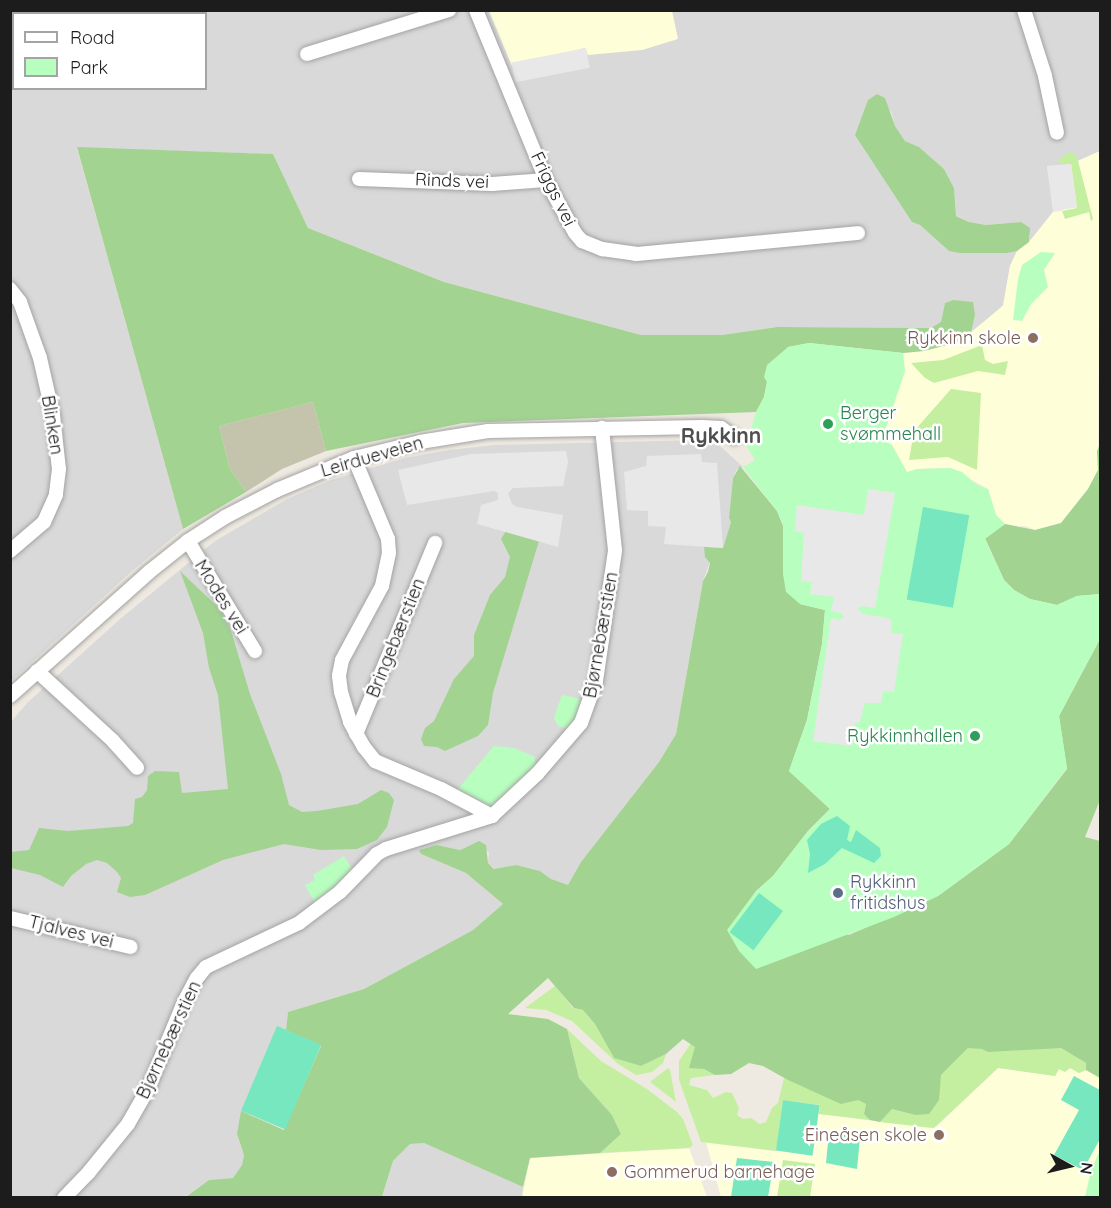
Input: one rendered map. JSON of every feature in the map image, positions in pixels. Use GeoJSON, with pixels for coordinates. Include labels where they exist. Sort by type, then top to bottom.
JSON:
{"type":"FeatureCollection","features":[{"type":"Feature","properties":{"kind":"street"},"geometry":{"type":"LineString","coordinates":[[307,54],[449,10]]}},
{"type":"Feature","properties":{"kind":"street","name":"Friggs vei"},"geometry":{"type":"LineString","coordinates":[[476,10],[546,180],[582,241],[614,251],[658,253],[773,239],[858,233]]}},
{"type":"Feature","properties":{"kind":"street"},"geometry":{"type":"LineString","coordinates":[[1024,10],[1045,76],[1057,133]]}},
{"type":"Feature","properties":{"kind":"street","name":"Rinds vei"},"geometry":{"type":"LineString","coordinates":[[359,179],[492,184],[546,180]]}},
{"type":"Feature","properties":{"kind":"street","name":"Blinken"},"geometry":{"type":"LineString","coordinates":[[10,289],[20,302],[40,358],[52,416],[59,469],[56,495],[44,522],[10,551]]}},
{"type":"Feature","properties":{"kind":"street","name":"Leirdueveien"},"geometry":{"type":"LineString","coordinates":[[10,696],[149,572],[188,541],[225,517],[277,490],[354,458],[420,442],[478,432],[602,428],[721,428],[734,437]]}},
{"type":"Feature","properties":{"kind":"street","name":"Bjørnebærstien"},"geometry":{"type":"LineString","coordinates":[[64,1197],[89,1172],[128,1124],[148,1089],[184,1002],[206,967],[299,923],[340,892],[377,854],[386,849],[492,816],[537,774],[570,738],[580,723],[596,681],[615,550],[602,428]]}},
{"type":"Feature","properties":{"kind":"street","name":"Bringebærstien"},"geometry":{"type":"LineString","coordinates":[[354,458],[388,539],[389,553],[386,577],[346,650],[339,676],[345,707],[356,734],[375,761],[441,789],[492,816]]}},
{"type":"Feature","properties":{"kind":"street","name":"Modes vei"},"geometry":{"type":"LineString","coordinates":[[188,541],[255,651]]}},
{"type":"Feature","properties":{"kind":"street","name":"Bringebærstien"},"geometry":{"type":"LineString","coordinates":[[356,734],[435,543]]}},
{"type":"Feature","properties":{"kind":"street"},"geometry":{"type":"LineString","coordinates":[[37,671],[113,741],[137,768]]}},
{"type":"Feature","properties":{"kind":"street","name":"Tjalves vei"},"geometry":{"type":"LineString","coordinates":[[10,918],[131,947]]}},
{"type":"Feature","properties":{"kind":"shaded area"},"geometry":{"type":"Polygon","coordinates":[[[11,11],[1100,11],[1100,151],[1071,164],[1047,166],[1053,212],[1029,242],[1030,236],[1022,222],[986,225],[969,222],[956,215],[954,188],[944,169],[919,147],[905,141],[895,126],[891,111],[868,100],[861,124],[912,222],[920,225],[949,251],[959,253],[1017,251],[1010,266],[1003,305],[971,333],[975,315],[953,300],[945,303],[941,323],[931,328],[777,327],[722,335],[641,335],[444,282],[308,228],[273,154],[77,148],[183,529],[133,570],[11,681],[11,11]]]}},
{"type":"Feature","properties":{"kind":"shaded area"},"geometry":{"type":"Polygon","coordinates":[[[489,11],[672,11],[678,39],[642,50],[588,55],[585,48],[512,66],[489,11]]]}},
{"type":"Feature","properties":{"kind":"shaded area"},"geometry":{"type":"Polygon","coordinates":[[[586,48],[590,68],[515,82],[511,63],[586,48]]]}},
{"type":"Feature","properties":{"kind":"shaded area","name":"Rykkinn skole"},"geometry":{"type":"Polygon","coordinates":[[[1100,151],[1098,470],[1088,489],[1061,523],[1035,530],[1025,526],[1014,527],[1005,524],[996,515],[988,489],[950,468],[917,469],[907,473],[892,445],[882,439],[905,371],[903,353],[924,351],[959,342],[1003,306],[1010,266],[1017,251],[1029,242],[1053,212],[1062,211],[1071,164],[1100,151]]]}},
{"type":"Feature","properties":{"kind":"shaded area"},"geometry":{"type":"Polygon","coordinates":[[[1071,164],[1077,208],[1053,211],[1047,167],[1071,164]]]}},
{"type":"Feature","properties":{"kind":"shaded area"},"geometry":{"type":"Polygon","coordinates":[[[313,402],[326,451],[282,469],[246,492],[230,469],[219,426],[313,402]]]}},
{"type":"Feature","properties":{"kind":"shaded area"},"geometry":{"type":"Polygon","coordinates":[[[703,440],[720,446],[743,467],[737,469],[733,478],[729,518],[731,522],[723,548],[710,562],[703,581],[676,734],[659,762],[581,862],[568,886],[551,879],[540,871],[516,865],[495,869],[488,863],[489,852],[470,845],[460,850],[437,845],[421,854],[466,873],[503,904],[473,930],[364,989],[288,1012],[286,1030],[238,1138],[244,1155],[242,1165],[233,1178],[209,1180],[184,1197],[11,1198],[11,722],[27,703],[120,619],[215,541],[287,499],[331,480],[405,458],[494,445],[703,440]]]}},
{"type":"Feature","properties":{"kind":"shaded area"},"geometry":{"type":"Polygon","coordinates":[[[566,451],[568,462],[563,486],[513,488],[508,493],[512,504],[517,507],[563,515],[558,547],[477,524],[481,505],[498,500],[498,493],[494,491],[407,505],[398,470],[471,454],[566,451]]]}},
{"type":"Feature","properties":{"kind":"shaded area"},"geometry":{"type":"Polygon","coordinates":[[[701,454],[702,462],[717,463],[723,548],[664,544],[666,527],[648,526],[648,511],[627,510],[624,472],[646,466],[647,456],[701,454]]]}},
{"type":"Feature","properties":{"kind":"shaded area"},"geometry":{"type":"Polygon","coordinates":[[[868,489],[895,493],[875,608],[861,606],[858,609],[864,614],[888,618],[892,621],[891,633],[903,634],[894,692],[883,691],[881,703],[865,703],[860,722],[855,723],[852,746],[813,741],[831,618],[840,620],[844,617],[841,613],[831,611],[834,597],[810,594],[812,582],[801,581],[804,533],[795,531],[797,505],[864,515],[868,489]]]}},
{"type":"Feature","properties":{"kind":"shaded area","name":"Eineåsen skole"},"geometry":{"type":"Polygon","coordinates":[[[998,1068],[1055,1076],[1059,1069],[1070,1068],[1079,1073],[1086,1070],[1100,1078],[1100,1150],[1091,1171],[1085,1197],[721,1197],[706,1142],[776,1151],[783,1100],[820,1114],[929,1128],[937,1126],[998,1068]]]}},
{"type":"Feature","properties":{"kind":"shaded area"},"geometry":{"type":"Polygon","coordinates":[[[424,1143],[523,1187],[522,1197],[382,1198],[393,1161],[410,1144],[424,1143]]]}},
{"type":"Feature","properties":{"kind":"shaded area","name":"Gommerud barnehage"},"geometry":{"type":"Polygon","coordinates":[[[689,1148],[707,1197],[522,1198],[530,1158],[689,1148]]]}},
{"type":"Feature","properties":{"kind":"green space"},"geometry":{"type":"Polygon","coordinates":[[[877,94],[885,98],[895,126],[905,141],[919,147],[944,169],[954,188],[956,216],[969,222],[986,225],[1021,222],[1030,228],[1029,242],[1017,251],[1007,253],[959,253],[949,251],[920,225],[912,222],[855,135],[868,100],[877,94]]]}},
{"type":"Feature","properties":{"kind":"green space"},"geometry":{"type":"Polygon","coordinates":[[[77,147],[273,154],[308,228],[444,282],[641,335],[722,335],[777,327],[931,328],[941,322],[945,303],[953,300],[973,302],[975,315],[971,333],[959,342],[924,351],[903,353],[809,343],[788,347],[767,382],[764,397],[756,412],[463,423],[326,451],[313,402],[219,426],[230,469],[246,492],[183,529],[77,147]]]}},
{"type":"Feature","properties":{"kind":"green space"},"geometry":{"type":"Polygon","coordinates":[[[1071,151],[1077,157],[1093,219],[1091,221],[1089,212],[1065,219],[1062,211],[1077,208],[1071,164],[1060,164],[1058,160],[1071,151]]]}},
{"type":"Feature","properties":{"kind":"green space"},"geometry":{"type":"Polygon","coordinates":[[[1041,252],[1055,253],[1044,270],[1048,287],[1031,304],[1022,321],[1013,320],[1022,265],[1041,252]]]}},
{"type":"Feature","properties":{"kind":"green space"},"geometry":{"type":"Polygon","coordinates":[[[809,343],[903,353],[905,371],[882,439],[892,445],[907,472],[917,469],[950,468],[962,472],[977,485],[988,489],[996,515],[1005,524],[985,539],[1004,580],[1014,590],[1030,599],[1057,605],[1077,596],[1100,594],[1100,639],[1059,716],[1067,768],[1009,844],[938,896],[894,917],[756,969],[739,951],[727,930],[756,891],[773,876],[808,831],[830,809],[789,771],[807,720],[822,644],[825,610],[800,604],[786,592],[783,574],[783,525],[777,511],[743,467],[755,460],[746,446],[756,412],[764,397],[767,382],[764,377],[767,365],[788,347],[809,343]]]}},
{"type":"Feature","properties":{"kind":"green space"},"geometry":{"type":"Polygon","coordinates":[[[982,345],[985,360],[993,364],[1008,361],[1005,375],[978,371],[934,383],[925,378],[911,363],[943,360],[982,345]]]}},
{"type":"Feature","properties":{"kind":"green space"},"geometry":{"type":"Polygon","coordinates":[[[951,389],[981,393],[977,470],[948,457],[909,460],[914,431],[951,389]]]}},
{"type":"Feature","properties":{"kind":"green space"},"geometry":{"type":"Polygon","coordinates":[[[1100,444],[1100,594],[1077,596],[1057,605],[1030,599],[1014,590],[1004,580],[985,538],[1005,524],[1035,530],[1061,523],[1088,489],[1098,470],[1097,451],[1100,444]]]}},
{"type":"Feature","properties":{"kind":"green space"},"geometry":{"type":"Polygon","coordinates":[[[740,466],[777,511],[783,526],[785,547],[800,604],[825,610],[822,644],[807,720],[789,771],[830,809],[808,831],[773,876],[756,891],[849,935],[938,896],[1009,844],[1067,769],[1059,716],[1100,639],[1100,800],[1085,837],[1100,841],[1100,1078],[1086,1070],[1086,1063],[1061,1048],[988,1052],[968,1048],[941,1075],[939,1100],[929,1114],[915,1115],[892,1109],[880,1122],[870,1120],[864,1114],[866,1104],[858,1100],[841,1104],[763,1066],[749,1063],[731,1074],[715,1075],[704,1069],[689,1068],[695,1047],[683,1039],[666,1054],[641,1066],[614,1058],[595,1024],[583,1010],[574,1008],[548,978],[508,1014],[548,1019],[567,1029],[579,1078],[612,1115],[621,1134],[600,1153],[530,1158],[523,1187],[424,1143],[410,1144],[393,1161],[382,1197],[184,1198],[209,1180],[233,1178],[242,1165],[244,1155],[237,1134],[241,1111],[284,1130],[321,1046],[286,1030],[288,1012],[364,989],[473,930],[503,904],[466,873],[421,854],[419,850],[437,845],[460,850],[479,841],[486,845],[488,863],[494,869],[516,865],[540,871],[551,879],[568,885],[581,862],[659,762],[676,734],[703,581],[710,563],[705,557],[704,547],[723,548],[731,522],[729,518],[733,478],[740,466]]]}},
{"type":"Feature","properties":{"kind":"green space"},"geometry":{"type":"Polygon","coordinates":[[[923,507],[969,515],[953,608],[907,600],[923,507]]]}},
{"type":"Feature","properties":{"kind":"green space"},"geometry":{"type":"Polygon","coordinates":[[[506,531],[539,541],[493,693],[488,725],[478,736],[445,751],[437,747],[424,746],[421,739],[425,728],[434,721],[454,679],[474,656],[474,635],[490,595],[505,577],[510,557],[501,539],[506,531]]]}},
{"type":"Feature","properties":{"kind":"green space"},"geometry":{"type":"Polygon","coordinates":[[[180,571],[220,609],[231,631],[250,694],[281,774],[289,805],[302,812],[317,811],[358,804],[381,790],[389,793],[394,800],[387,827],[377,840],[357,849],[321,850],[284,844],[223,860],[145,895],[130,897],[117,892],[121,878],[117,872],[107,863],[97,860],[86,864],[71,876],[63,887],[40,875],[11,868],[11,852],[29,850],[39,828],[68,831],[128,826],[133,823],[135,799],[142,797],[147,790],[148,776],[155,771],[179,772],[182,793],[228,789],[218,695],[209,668],[203,633],[180,571]]]}},
{"type":"Feature","properties":{"kind":"green space"},"geometry":{"type":"Polygon","coordinates":[[[562,695],[585,700],[569,729],[558,726],[554,718],[562,695]]]}},
{"type":"Feature","properties":{"kind":"green space"},"geometry":{"type":"Polygon","coordinates":[[[494,746],[514,748],[535,757],[535,769],[500,802],[489,808],[458,789],[494,746]]]}},
{"type":"Feature","properties":{"kind":"green space"},"geometry":{"type":"Polygon","coordinates":[[[837,816],[850,826],[847,840],[851,842],[856,830],[880,848],[881,856],[874,863],[842,848],[825,864],[808,873],[810,854],[807,840],[821,824],[837,816]]]}},
{"type":"Feature","properties":{"kind":"green space"},"geometry":{"type":"Polygon","coordinates":[[[344,856],[352,869],[316,905],[305,885],[315,880],[313,875],[344,856]]]}},
{"type":"Feature","properties":{"kind":"green space"},"geometry":{"type":"Polygon","coordinates":[[[759,893],[783,911],[753,950],[730,932],[759,893]]]}},
{"type":"Feature","properties":{"kind":"green space"},"geometry":{"type":"Polygon","coordinates":[[[555,986],[573,1008],[583,1010],[595,1024],[614,1058],[641,1066],[666,1054],[663,1063],[652,1072],[636,1075],[618,1064],[572,1021],[546,1010],[525,1008],[555,986]]]}},
{"type":"Feature","properties":{"kind":"green space"},"geometry":{"type":"Polygon","coordinates":[[[277,1026],[321,1045],[285,1129],[241,1111],[277,1026]]]}},
{"type":"Feature","properties":{"kind":"green space"},"geometry":{"type":"Polygon","coordinates":[[[567,1029],[601,1061],[647,1089],[677,1112],[683,1119],[693,1145],[689,1148],[600,1153],[621,1134],[612,1115],[579,1078],[567,1029]]]}},
{"type":"Feature","properties":{"kind":"green space"},"geometry":{"type":"Polygon","coordinates":[[[691,1043],[704,1069],[715,1075],[691,1078],[689,1085],[707,1090],[713,1098],[726,1092],[732,1093],[739,1108],[737,1115],[743,1119],[751,1118],[760,1124],[766,1122],[772,1108],[778,1103],[784,1078],[848,1100],[858,1100],[866,1104],[864,1114],[870,1120],[819,1114],[820,1105],[783,1100],[776,1151],[701,1142],[679,1080],[679,1061],[691,1043]]]}},
{"type":"Feature","properties":{"kind":"green space"},"geometry":{"type":"Polygon","coordinates":[[[968,1048],[1061,1048],[1086,1063],[1086,1070],[1079,1073],[1070,1068],[1065,1072],[1059,1069],[1055,1076],[998,1068],[934,1128],[880,1122],[892,1109],[915,1115],[940,1082],[941,1075],[968,1048]]]}},
{"type":"Feature","properties":{"kind":"green space"},"geometry":{"type":"Polygon","coordinates":[[[668,1068],[670,1070],[676,1102],[650,1082],[668,1068]]]}},
{"type":"Feature","properties":{"kind":"green space"},"geometry":{"type":"Polygon","coordinates":[[[1074,1076],[1100,1090],[1100,1139],[1083,1170],[1054,1155],[1079,1110],[1061,1100],[1074,1076]]]}},
{"type":"Feature","properties":{"kind":"green space"},"geometry":{"type":"Polygon","coordinates":[[[783,1100],[820,1105],[813,1156],[776,1151],[783,1100]]]}},
{"type":"Feature","properties":{"kind":"green space"},"geometry":{"type":"Polygon","coordinates":[[[829,1131],[860,1137],[857,1169],[826,1163],[829,1131]]]}},
{"type":"Feature","properties":{"kind":"green space"},"geometry":{"type":"Polygon","coordinates":[[[1100,1150],[1100,1197],[1085,1197],[1091,1171],[1100,1150]]]}},
{"type":"Feature","properties":{"kind":"green space"},"geometry":{"type":"Polygon","coordinates":[[[737,1158],[774,1162],[768,1197],[731,1197],[737,1158]]]}},
{"type":"Feature","properties":{"kind":"green space"},"geometry":{"type":"Polygon","coordinates":[[[783,1160],[815,1164],[810,1197],[777,1197],[783,1160]]]}},
{"type":"Feature","properties":{"kind":"place","name":"Rykkinn skole"},"geometry":{"type":"Point","coordinates":[1033,338]}},
{"type":"Feature","properties":{"kind":"place","name":"Berger svømmehall"},"geometry":{"type":"Point","coordinates":[828,424]}},
{"type":"Feature","properties":{"kind":"place","name":"Rykkinnhallen"},"geometry":{"type":"Point","coordinates":[975,736]}},
{"type":"Feature","properties":{"kind":"place","name":"Rykkinn fritidshus"},"geometry":{"type":"Point","coordinates":[838,893]}},
{"type":"Feature","properties":{"kind":"place","name":"Eineåsen skole"},"geometry":{"type":"Point","coordinates":[939,1135]}},
{"type":"Feature","properties":{"kind":"place","name":"Gommerud barnehage"},"geometry":{"type":"Point","coordinates":[612,1172]}},
{"type":"Feature","properties":{"kind":"district","name":"Rykkinn"},"geometry":{"type":"Point","coordinates":[721,435]}}]}
